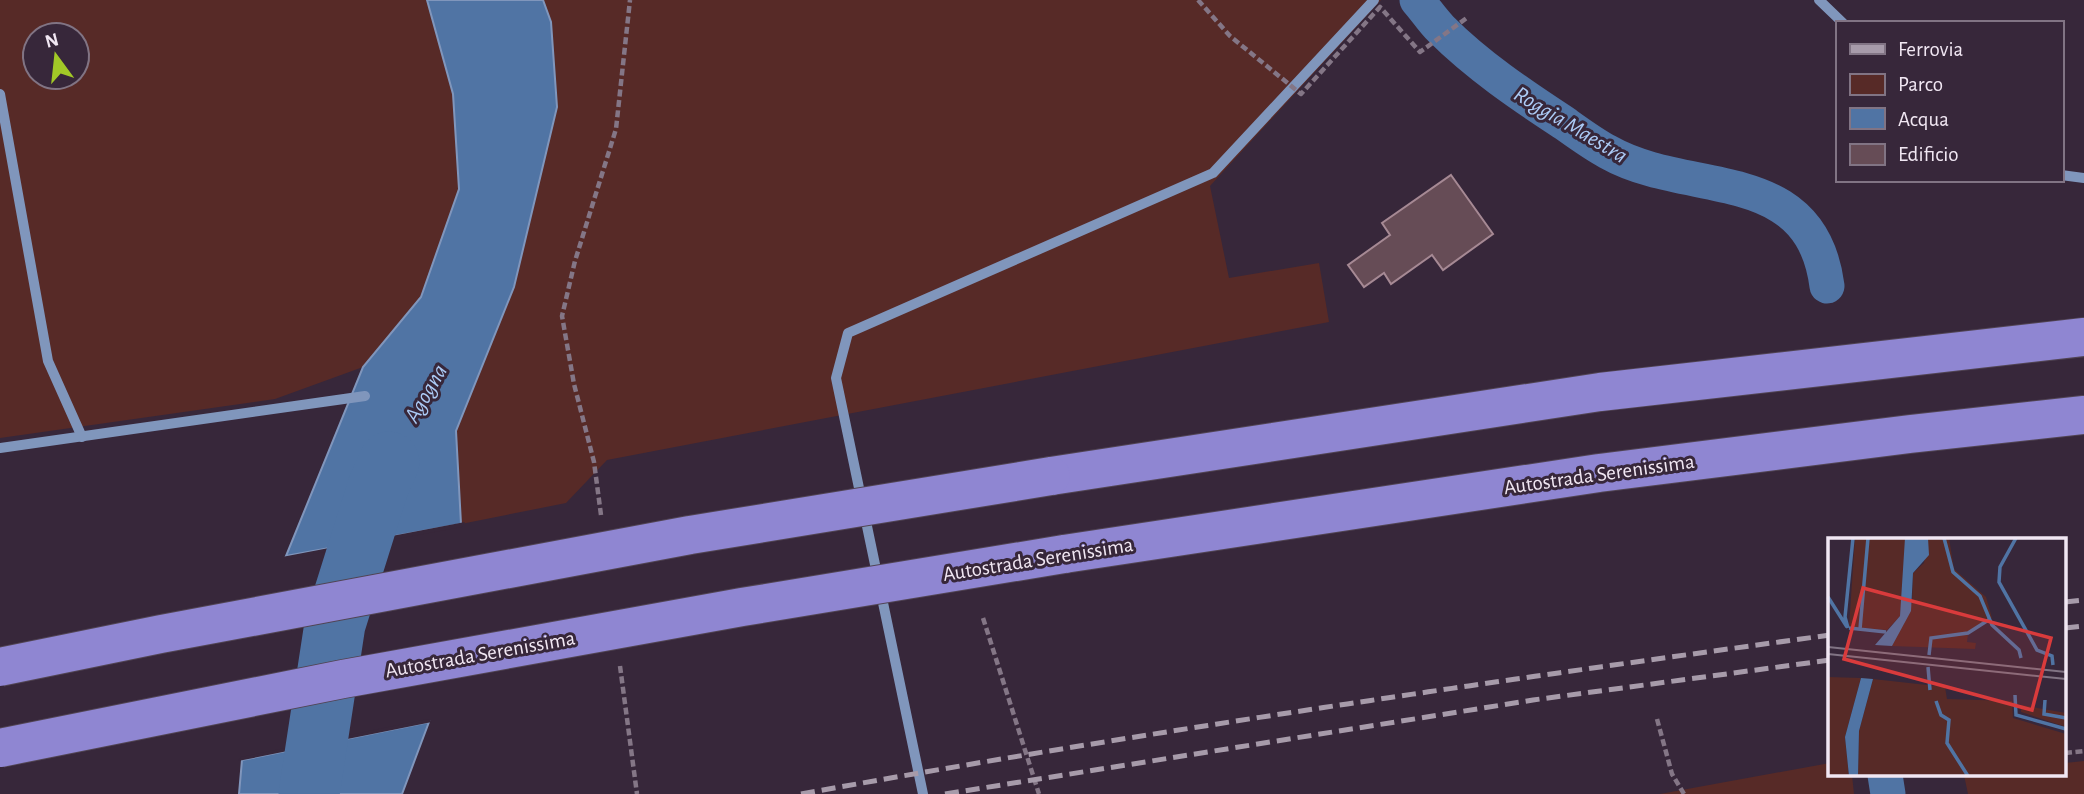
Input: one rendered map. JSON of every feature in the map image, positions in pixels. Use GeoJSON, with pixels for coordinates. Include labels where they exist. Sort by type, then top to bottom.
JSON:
{"type":"FeatureCollection","features":[{"type":"Feature","properties":{"kind":"highway"},"geometry":{"type":"LineString","coordinates":[[0,667],[161,634],[676,538],[1051,476],[1600,392],[2084,337]]}},
{"type":"Feature","properties":{"kind":"highway","name":"Autostrada Serenissima"},"geometry":{"type":"LineString","coordinates":[[0,748],[384,671],[742,607],[1064,555],[1599,473],[2084,415]]}},
{"type":"Feature","properties":{"kind":"path"},"geometry":{"type":"LineString","coordinates":[[601,517],[594,461],[574,383],[562,316],[575,261],[616,129],[630,0]]}},
{"type":"Feature","properties":{"kind":"path"},"geometry":{"type":"LineString","coordinates":[[1198,0],[1230,36],[1301,94],[1380,7],[1420,52],[1468,17]]}},
{"type":"Feature","properties":{"kind":"path"},"geometry":{"type":"LineString","coordinates":[[983,618],[1039,794]]}},
{"type":"Feature","properties":{"kind":"path"},"geometry":{"type":"LineString","coordinates":[[619,656],[637,794]]}},
{"type":"Feature","properties":{"kind":"path"},"geometry":{"type":"LineString","coordinates":[[1657,719],[1672,774],[1684,794]]}},
{"type":"Feature","properties":{"kind":"path"},"geometry":{"type":"LineString","coordinates":[[2066,753],[2084,751]]}},
{"type":"Feature","properties":{"kind":"green space"},"geometry":{"type":"Polygon","coordinates":[[[0,0],[427,0],[453,94],[459,189],[421,297],[363,367],[275,399],[0,438],[0,0]]]}},
{"type":"Feature","properties":{"kind":"green space"},"geometry":{"type":"Polygon","coordinates":[[[543,0],[1381,0],[1210,186],[1229,278],[1319,263],[1329,322],[607,460],[566,503],[461,524],[456,431],[514,287],[551,22],[543,0]]]}},
{"type":"Feature","properties":{"kind":"green space"},"geometry":{"type":"Polygon","coordinates":[[[2084,761],[2084,794],[1968,794],[1964,776],[2066,776],[2066,763],[2084,761]]]}},
{"type":"Feature","properties":{"kind":"green space"},"geometry":{"type":"Polygon","coordinates":[[[1828,763],[1828,776],[1852,776],[1854,794],[1660,794],[1828,763]]]}},
{"type":"Feature","properties":{"kind":"water"},"geometry":{"type":"Polygon","coordinates":[[[427,0],[543,0],[551,22],[557,107],[514,287],[456,431],[461,524],[286,556],[363,367],[421,297],[459,189],[453,94],[427,0]]]}},
{"type":"Feature","properties":{"kind":"water"},"geometry":{"type":"Polygon","coordinates":[[[429,722],[402,794],[239,794],[242,760],[429,722]]]}},
{"type":"Feature","properties":{"kind":"pier"},"geometry":{"type":"Polygon","coordinates":[[[465,522],[462,527],[286,559],[282,557],[465,522]]]}},
{"type":"Feature","properties":{"kind":"pier"},"geometry":{"type":"Polygon","coordinates":[[[428,719],[432,722],[238,761],[241,757],[428,719]]]}},
{"type":"Feature","properties":{"kind":"building"},"geometry":{"type":"Polygon","coordinates":[[[1451,175],[1493,234],[1443,270],[1432,255],[1391,284],[1384,273],[1364,287],[1348,265],[1390,235],[1382,223],[1451,175]]]}},
{"type":"Feature","properties":{"kind":"waterway"},"geometry":{"type":"LineString","coordinates":[[923,794],[836,378],[848,333],[1213,173],[1374,0]]}},
{"type":"Feature","properties":{"kind":"waterway","name":"Roggia Maestra"},"geometry":{"type":"LineString","coordinates":[[1417,0],[1441,29],[1484,67],[1602,149],[1640,166],[1742,190],[1772,201],[1797,219],[1816,247],[1827,286]]}},
{"type":"Feature","properties":{"kind":"waterway"},"geometry":{"type":"LineString","coordinates":[[1819,0],[1841,21]]}},
{"type":"Feature","properties":{"kind":"waterway"},"geometry":{"type":"LineString","coordinates":[[0,94],[48,361],[82,437]]}},
{"type":"Feature","properties":{"kind":"waterway"},"geometry":{"type":"LineString","coordinates":[[2063,175],[2084,178]]}},
{"type":"Feature","properties":{"kind":"waterway"},"geometry":{"type":"LineString","coordinates":[[0,448],[365,396]]}},
{"type":"Feature","properties":{"kind":"waterway","name":"Agogna"},"geometry":{"type":"LineString","coordinates":[[309,794],[335,624],[378,487],[389,462]]}},
{"type":"Feature","properties":{"kind":"waterway","name":"Roggia Maestra"},"geometry":{"type":"LineString","coordinates":[[1885,776],[1888,794]]}},
{"type":"Feature","properties":{"kind":"railway"},"geometry":{"type":"LineString","coordinates":[[2066,602],[2084,600]]}},
{"type":"Feature","properties":{"kind":"railway"},"geometry":{"type":"LineString","coordinates":[[2066,628],[2084,626]]}},
{"type":"Feature","properties":{"kind":"railway"},"geometry":{"type":"LineString","coordinates":[[801,794],[1315,709],[1828,635]]}},
{"type":"Feature","properties":{"kind":"railway"},"geometry":{"type":"LineString","coordinates":[[945,794],[1533,700],[1828,660]]}}]}
